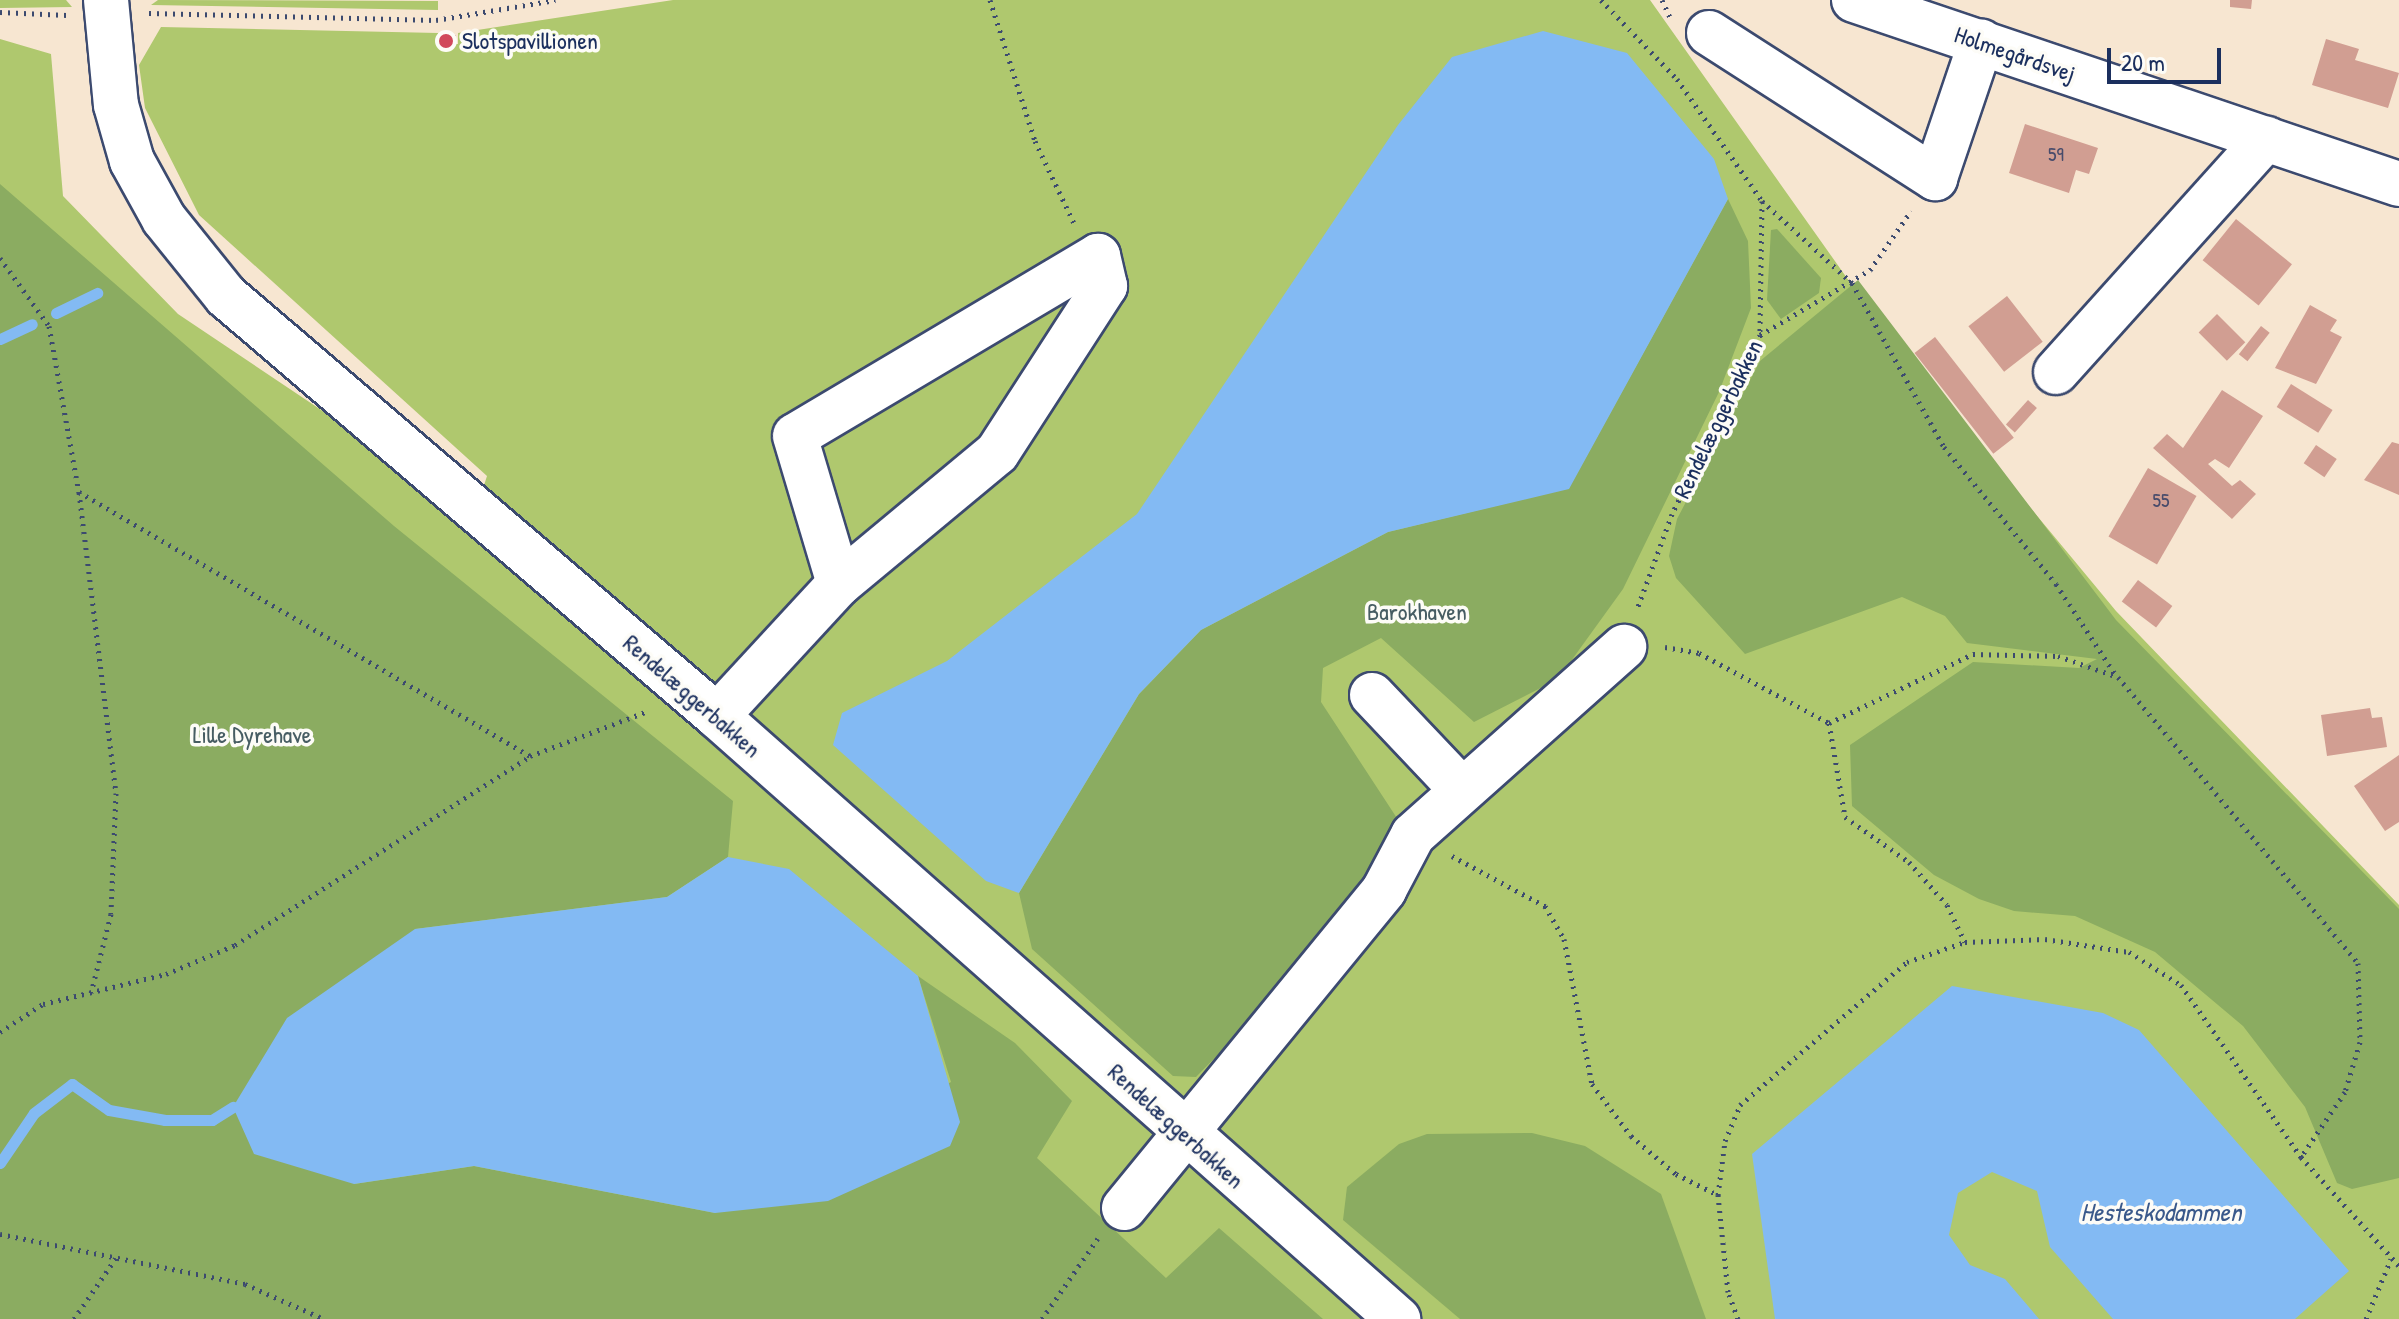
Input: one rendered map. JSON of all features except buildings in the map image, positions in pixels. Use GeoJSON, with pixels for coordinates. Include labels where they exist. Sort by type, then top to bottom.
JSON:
{"type":"FeatureCollection","features":[{"type":"Feature","properties":{"kind":"street","name":"Holmegårdsvej"},"geometry":{"type":"LineString","coordinates":[[1854,0],[2399,184]]}},
{"type":"Feature","properties":{"kind":"street","name":"Rendelæggerbakken"},"geometry":{"type":"LineString","coordinates":[[106,8],[116,105],[132,161],[164,219],[226,296],[717,716],[1181,1132],[1398,1319]]}},
{"type":"Feature","properties":{"kind":"street"},"geometry":{"type":"LineString","coordinates":[[1709,33],[1935,178],[1981,42]]}},
{"type":"Feature","properties":{"kind":"street"},"geometry":{"type":"LineString","coordinates":[[2056,372],[2266,139]]}},
{"type":"Feature","properties":{"kind":"street"},"geometry":{"type":"LineString","coordinates":[[717,716],[839,584],[997,453],[1105,286],[1098,256],[795,436],[839,584]]}},
{"type":"Feature","properties":{"kind":"street"},"geometry":{"type":"LineString","coordinates":[[1124,1208],[1181,1132],[1384,890],[1413,835],[1461,789],[1624,647]]}},
{"type":"Feature","properties":{"kind":"street"},"geometry":{"type":"LineString","coordinates":[[1372,695],[1461,789]]}},
{"type":"Feature","properties":{"kind":"path"},"geometry":{"type":"LineString","coordinates":[[0,12],[106,8],[436,20],[555,0]]}},
{"type":"Feature","properties":{"kind":"path"},"geometry":{"type":"LineString","coordinates":[[990,0],[1035,141],[1092,260]]}},
{"type":"Feature","properties":{"kind":"path"},"geometry":{"type":"LineString","coordinates":[[1601,0],[1677,79],[1762,201],[1852,283],[1944,447],[2056,584],[2118,677],[2358,963],[2360,1042],[2345,1092],[2301,1157]]}},
{"type":"Feature","properties":{"kind":"path"},"geometry":{"type":"LineString","coordinates":[[1760,335],[1870,270],[1935,178]]}},
{"type":"Feature","properties":{"kind":"path","name":"Rendelæggerbakken"},"geometry":{"type":"LineString","coordinates":[[1624,647],[1672,514],[1760,335],[1762,201]]}},
{"type":"Feature","properties":{"kind":"path"},"geometry":{"type":"LineString","coordinates":[[0,258],[49,326],[79,492],[116,793],[111,914],[91,993]]}},
{"type":"Feature","properties":{"kind":"path"},"geometry":{"type":"LineString","coordinates":[[79,492],[530,756]]}},
{"type":"Feature","properties":{"kind":"path"},"geometry":{"type":"LineString","coordinates":[[1624,647],[1699,653],[1829,723]]}},
{"type":"Feature","properties":{"kind":"path"},"geometry":{"type":"LineString","coordinates":[[1829,723],[1973,654],[2058,656],[2118,677]]}},
{"type":"Feature","properties":{"kind":"path"},"geometry":{"type":"LineString","coordinates":[[0,1032],[43,1004],[166,974],[235,945],[530,756],[643,715],[678,683]]}},
{"type":"Feature","properties":{"kind":"path"},"geometry":{"type":"LineString","coordinates":[[1829,723],[1845,817],[1909,862],[1947,905],[1965,942]]}},
{"type":"Feature","properties":{"kind":"path"},"geometry":{"type":"LineString","coordinates":[[1413,835],[1545,906],[1564,939],[1592,1084],[1631,1136],[1676,1174],[1718,1195]]}},
{"type":"Feature","properties":{"kind":"path"},"geometry":{"type":"LineString","coordinates":[[1738,1319],[1718,1195],[1725,1141],[1740,1105],[1907,962],[1965,942],[2045,939],[2129,952],[2181,985],[2301,1157],[2399,1266]]}},
{"type":"Feature","properties":{"kind":"path"},"geometry":{"type":"LineString","coordinates":[[1042,1319],[1073,1267],[1124,1208]]}},
{"type":"Feature","properties":{"kind":"path"},"geometry":{"type":"LineString","coordinates":[[0,1234],[245,1284],[324,1319]]}},
{"type":"Feature","properties":{"kind":"path"},"geometry":{"type":"LineString","coordinates":[[74,1319],[116,1258]]}},
{"type":"Feature","properties":{"kind":"path"},"geometry":{"type":"LineString","coordinates":[[2366,1319],[2391,1259]]}},
{"type":"Feature","properties":{"kind":"green space"},"geometry":{"type":"Polygon","coordinates":[[[0,0],[66,0],[72,7],[0,8],[0,0]]]}},
{"type":"Feature","properties":{"kind":"green space"},"geometry":{"type":"Polygon","coordinates":[[[158,0],[438,1],[438,10],[151,5],[158,0]]]}},
{"type":"Feature","properties":{"kind":"green space","name":"Barokhaven"},"geometry":{"type":"Polygon","coordinates":[[[673,0],[1650,0],[1888,336],[2116,611],[2399,905],[2399,1319],[0,1319],[0,39],[51,54],[63,196],[178,314],[475,513],[487,476],[199,215],[145,108],[139,65],[161,27],[438,33],[439,44],[458,44],[458,33],[673,0]]]}},
{"type":"Feature","properties":{"kind":"green space","name":"Lille Dyrehave"},"geometry":{"type":"Polygon","coordinates":[[[0,184],[394,526],[733,801],[728,857],[667,897],[415,929],[354,1184],[474,1166],[715,1213],[951,1082],[918,976],[1015,1043],[1072,1101],[1037,1158],[1166,1278],[1219,1228],[1323,1319],[0,1319],[0,184]]]}},
{"type":"Feature","properties":{"kind":"green space","name":"Barokhaven"},"geometry":{"type":"Polygon","coordinates":[[[1728,199],[1748,241],[1751,308],[1719,392],[1623,589],[1558,679],[1474,722],[1381,638],[1323,668],[1321,702],[1408,835],[1239,1033],[1196,1077],[1173,1076],[1032,949],[1019,893],[1139,694],[1201,630],[1388,532],[1569,488],[1728,199]]]}},
{"type":"Feature","properties":{"kind":"green space"},"geometry":{"type":"Polygon","coordinates":[[[1777,229],[1821,278],[1819,293],[1781,319],[1767,300],[1771,230],[1777,229]]]}},
{"type":"Feature","properties":{"kind":"green space"},"geometry":{"type":"Polygon","coordinates":[[[1858,280],[2116,620],[2399,909],[2399,1178],[2352,1189],[2337,1183],[2305,1107],[2243,1026],[2155,952],[2075,916],[2014,911],[1979,899],[1934,875],[1852,806],[1850,745],[1973,662],[2079,668],[2097,659],[1967,643],[1945,616],[1902,597],[1745,654],[1676,578],[1669,556],[1677,519],[1760,361],[1858,280]]]}},
{"type":"Feature","properties":{"kind":"green space"},"geometry":{"type":"Polygon","coordinates":[[[1532,1133],[1585,1146],[1661,1194],[1706,1319],[1460,1319],[1343,1220],[1347,1187],[1399,1144],[1427,1134],[1532,1133]]]}},
{"type":"Feature","properties":{"kind":"water"},"geometry":{"type":"Polygon","coordinates":[[[1543,31],[1627,53],[1714,159],[1728,199],[1569,489],[1388,532],[1201,630],[1139,694],[1019,893],[986,881],[833,745],[842,713],[947,661],[1137,514],[1398,125],[1452,57],[1543,31]]]}},
{"type":"Feature","properties":{"kind":"water"},"geometry":{"type":"Polygon","coordinates":[[[728,857],[789,869],[918,976],[960,1122],[950,1146],[828,1201],[715,1213],[474,1166],[354,1184],[254,1154],[233,1107],[287,1018],[415,929],[667,897],[728,857]]]}},
{"type":"Feature","properties":{"kind":"water","name":"Hesteskodammen"},"geometry":{"type":"Polygon","coordinates":[[[1952,986],[2103,1013],[2139,1030],[2349,1271],[2295,1319],[2113,1319],[2050,1247],[2037,1191],[1992,1172],[1958,1193],[1949,1235],[1970,1265],[2005,1279],[2039,1319],[1775,1319],[1752,1154],[1952,986]]]}},
{"type":"Feature","properties":{"kind":"waterway"},"geometry":{"type":"LineString","coordinates":[[56,313],[97,293]]}},
{"type":"Feature","properties":{"kind":"waterway"},"geometry":{"type":"LineString","coordinates":[[0,339],[32,324]]}},
{"type":"Feature","properties":{"kind":"waterway"},"geometry":{"type":"LineString","coordinates":[[0,1163],[34,1113],[72,1084],[109,1110],[165,1120],[212,1120],[233,1107]]}},
{"type":"Feature","properties":{"kind":"place","name":"Slotspavillionen"},"geometry":{"type":"Point","coordinates":[446,41]}}]}
